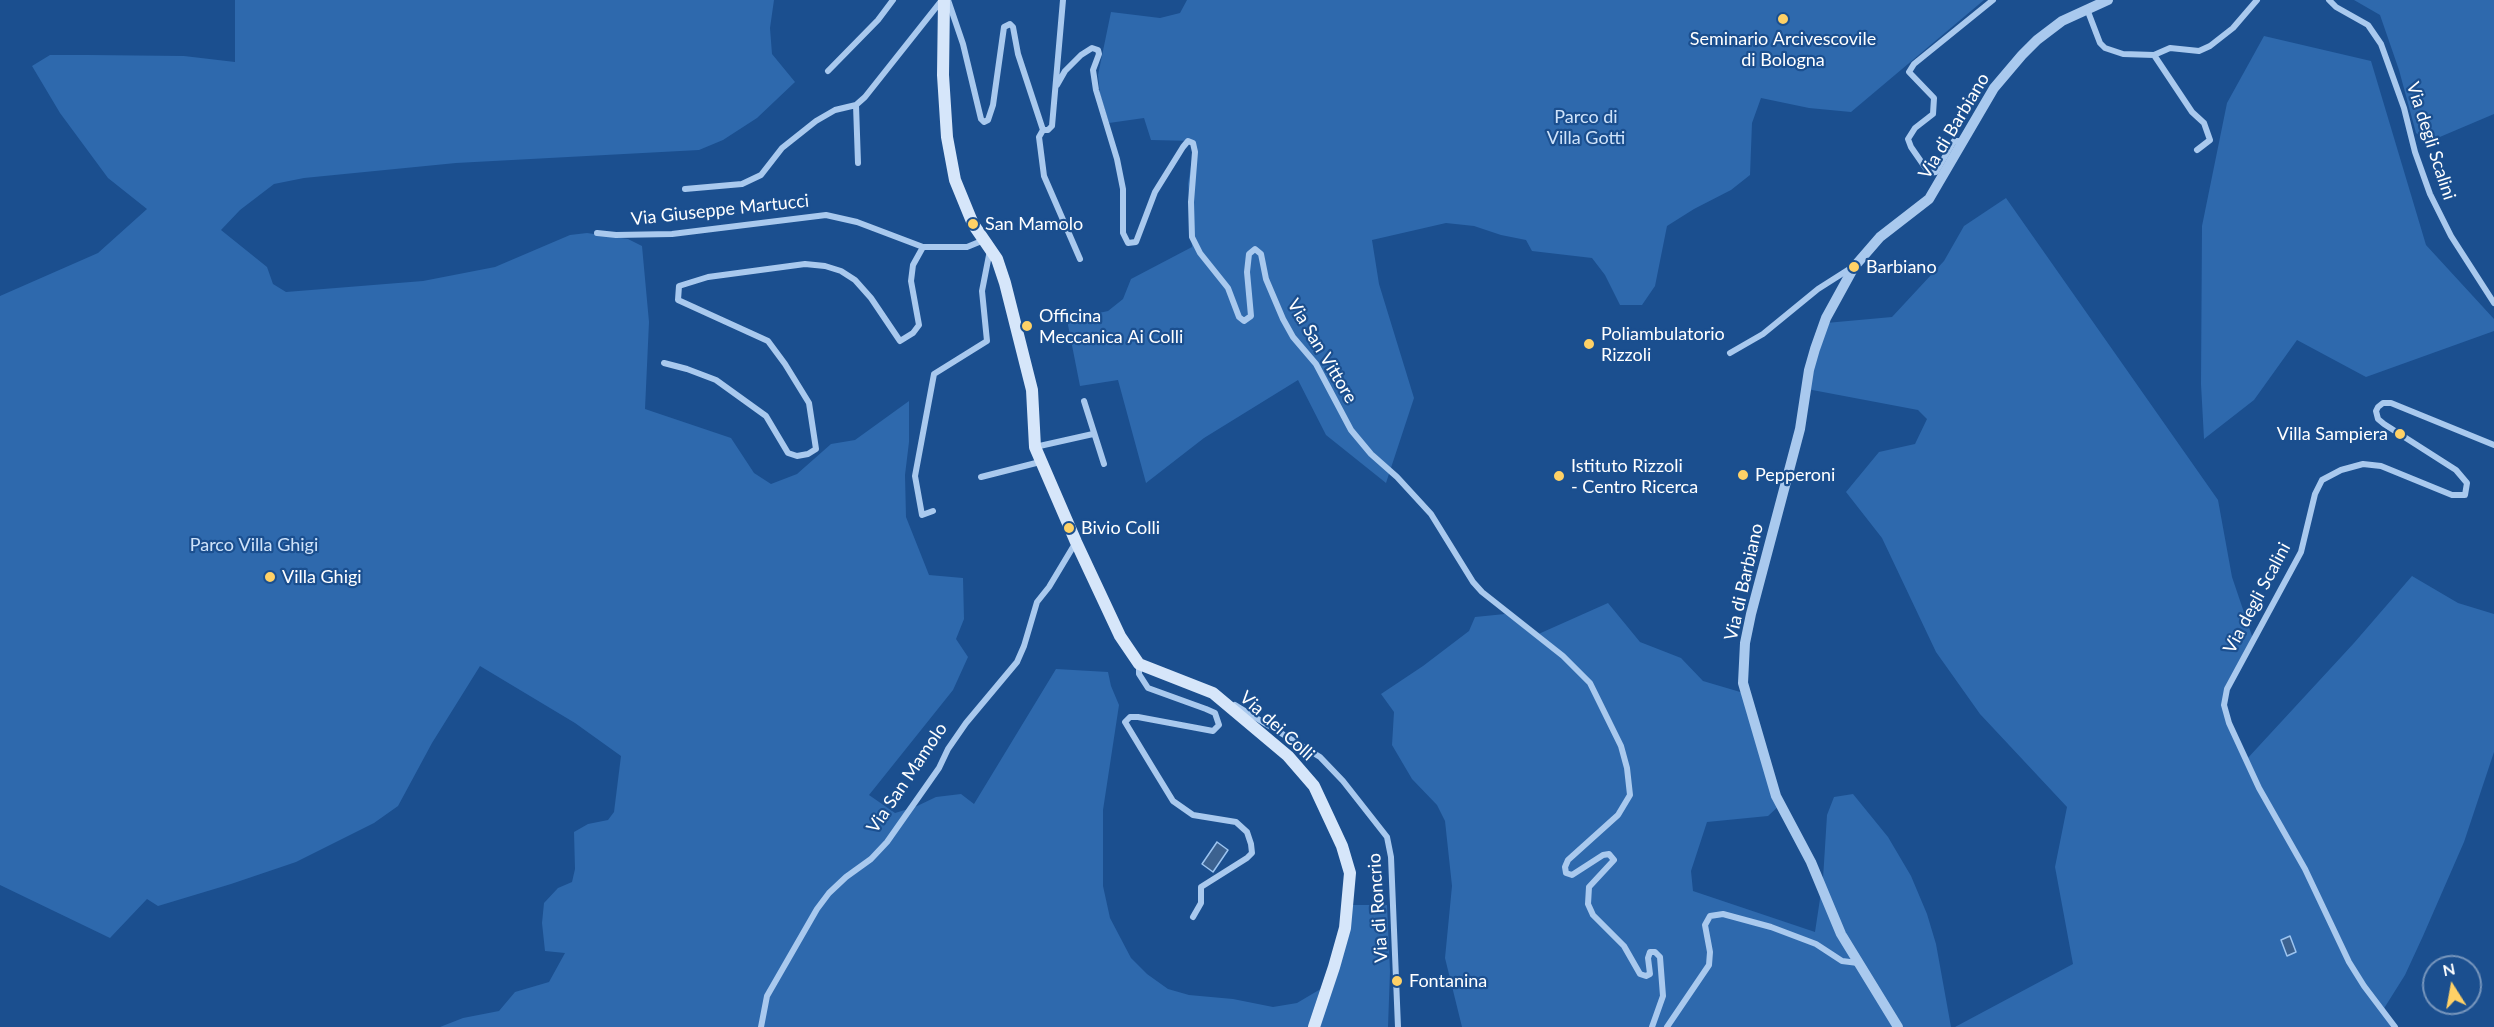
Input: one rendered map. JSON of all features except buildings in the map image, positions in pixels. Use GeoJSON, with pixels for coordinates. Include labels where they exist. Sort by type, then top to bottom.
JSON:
{"type":"FeatureCollection","features":[{"type":"Feature","properties":{"kind":"main road"},"geometry":{"type":"LineString","coordinates":[[943,0],[943,75],[947,137],[955,180],[973,224],[997,259],[1005,283],[1026,358],[1032,390],[1035,447],[1040,462],[1120,636],[1139,664],[1213,693]]}},
{"type":"Feature","properties":{"kind":"main road","name":"Via dei Colli"},"geometry":{"type":"LineString","coordinates":[[1213,693],[1297,764],[1314,786],[1347,858],[1350,886],[1345,928],[1314,1027]]}},
{"type":"Feature","properties":{"kind":"street"},"geometry":{"type":"LineString","coordinates":[[828,71],[878,20],[892,0]]}},
{"type":"Feature","properties":{"kind":"street"},"geometry":{"type":"LineString","coordinates":[[685,189],[742,184],[761,175],[782,148],[816,121],[836,110],[856,105],[865,97],[943,0]]}},
{"type":"Feature","properties":{"kind":"street","name":"Via San Vittore"},"geometry":{"type":"LineString","coordinates":[[948,0],[963,44],[981,119],[984,122],[988,120],[993,105],[1004,27],[1010,24],[1012,26],[1018,54],[1043,130],[1039,137],[1044,176],[1080,259]]}},
{"type":"Feature","properties":{"kind":"street"},"geometry":{"type":"LineString","coordinates":[[1057,85],[1063,0]]}},
{"type":"Feature","properties":{"kind":"street"},"geometry":{"type":"LineString","coordinates":[[1964,141],[1954,141],[1936,172],[1929,172],[1908,139],[1915,128],[1933,114],[1934,99],[1910,72],[1919,59],[1993,0]]}},
{"type":"Feature","properties":{"kind":"street","name":"Via di Barbiano"},"geometry":{"type":"LineString","coordinates":[[1898,1027],[1841,934],[1811,862],[1776,796],[1746,697],[1743,676],[1751,614],[1800,429],[1809,370],[1826,318],[1854,267],[1880,237],[1929,199],[1994,88],[2022,55],[2062,21],[2108,0]]}},
{"type":"Feature","properties":{"kind":"street"},"geometry":{"type":"LineString","coordinates":[[2086,9],[2100,43],[2105,48],[2123,54],[2154,55],[2170,48],[2199,51],[2210,46],[2233,28],[2257,0]]}},
{"type":"Feature","properties":{"kind":"street","name":"Via degli Scalini"},"geometry":{"type":"LineString","coordinates":[[2329,0],[2336,7],[2368,25],[2381,44],[2404,108],[2415,152],[2430,194],[2451,236],[2494,303]]}},
{"type":"Feature","properties":{"kind":"street","name":"Via San Vittore"},"geometry":{"type":"LineString","coordinates":[[1043,130],[1048,130],[1052,126],[1057,85],[1065,71],[1081,55],[1092,48],[1098,50],[1099,54],[1093,70],[1096,90],[1117,159],[1123,189],[1124,233],[1128,243],[1136,242],[1155,192],[1183,147],[1188,141],[1193,143],[1195,152],[1191,202],[1192,237],[1200,253],[1228,288],[1239,317],[1244,321],[1251,316],[1247,272],[1249,254],[1255,249],[1261,254],[1266,279],[1283,319],[1293,337],[1317,364],[1351,430],[1371,454],[1397,477],[1431,514],[1473,582],[1482,592],[1563,656],[1590,683],[1621,746],[1627,768],[1630,795],[1618,815],[1564,867],[1566,873],[1572,875],[1602,855],[1609,855],[1614,860],[1589,887],[1588,904],[1593,915],[1624,946],[1640,974],[1646,976],[1650,974],[1648,958],[1650,952],[1655,952],[1660,957],[1663,996],[1652,1027]]}},
{"type":"Feature","properties":{"kind":"street"},"geometry":{"type":"LineString","coordinates":[[2154,55],[2192,112],[2204,123],[2210,140],[2197,150]]}},
{"type":"Feature","properties":{"kind":"street"},"geometry":{"type":"LineString","coordinates":[[856,105],[858,164]]}},
{"type":"Feature","properties":{"kind":"street","name":"Via Giuseppe Martucci"},"geometry":{"type":"LineString","coordinates":[[597,234],[616,236],[672,234],[826,214],[857,222],[923,247],[987,245]]}},
{"type":"Feature","properties":{"kind":"street"},"geometry":{"type":"LineString","coordinates":[[933,511],[922,515],[915,476],[934,374],[987,341],[982,291],[987,245]]}},
{"type":"Feature","properties":{"kind":"street"},"geometry":{"type":"LineString","coordinates":[[664,363],[716,380],[766,416],[788,453],[797,456],[808,454],[816,449],[809,403],[768,341],[678,300],[679,286],[708,277],[805,264],[825,266],[841,271],[855,280],[872,298],[900,341],[913,333],[919,325],[911,281],[914,266],[923,247]]}},
{"type":"Feature","properties":{"kind":"street","name":"Via di Barbiano"},"geometry":{"type":"LineString","coordinates":[[1730,353],[1763,334],[1818,289],[1854,267]]}},
{"type":"Feature","properties":{"kind":"street"},"geometry":{"type":"LineString","coordinates":[[1084,401],[1104,464]]}},
{"type":"Feature","properties":{"kind":"street","name":"Via degli Scalini"},"geometry":{"type":"LineString","coordinates":[[2396,1027],[2364,986],[2349,962],[2305,869],[2259,788],[2229,723],[2224,705],[2226,689],[2301,552],[2315,494],[2322,480],[2341,470],[2363,464],[2381,466],[2452,495],[2465,495],[2467,483],[2456,470],[2378,418],[2376,411],[2382,403],[2391,403],[2494,445]]}},
{"type":"Feature","properties":{"kind":"street"},"geometry":{"type":"LineString","coordinates":[[1035,447],[1093,434]]}},
{"type":"Feature","properties":{"kind":"street"},"geometry":{"type":"LineString","coordinates":[[981,477],[1040,462]]}},
{"type":"Feature","properties":{"kind":"street","name":"Via San Mamolo"},"geometry":{"type":"LineString","coordinates":[[761,1027],[767,996],[817,909],[840,882],[871,859],[887,842],[939,768],[948,748],[966,723],[1017,662],[1037,602],[1049,587],[1076,542]]}},
{"type":"Feature","properties":{"kind":"street"},"geometry":{"type":"LineString","coordinates":[[1139,664],[1139,674],[1148,688],[1215,713],[1219,725],[1213,731],[1138,717],[1130,717],[1125,722],[1173,801],[1193,815],[1236,822],[1247,832],[1251,844],[1252,853],[1247,858],[1201,887],[1201,903],[1193,917]]}},
{"type":"Feature","properties":{"kind":"street","name":"Via di Roncrio"},"geometry":{"type":"LineString","coordinates":[[1213,693],[1320,757],[1343,781],[1387,837],[1391,857],[1398,1027]]}},
{"type":"Feature","properties":{"kind":"street"},"geometry":{"type":"LineString","coordinates":[[1667,1027],[1709,965],[1710,952],[1705,925],[1710,916],[1723,914],[1771,927],[1816,944],[1842,961],[1858,963]]}},
{"type":"Feature","properties":{"kind":"green space","name":"Parco Villa Ghigi"},"geometry":{"type":"Polygon","coordinates":[[[235,0],[774,0],[770,28],[772,54],[795,82],[757,118],[723,140],[699,150],[456,163],[304,178],[274,184],[240,210],[221,230],[267,267],[273,284],[286,292],[423,281],[495,267],[570,235],[587,233],[628,239],[642,246],[649,322],[645,409],[731,438],[754,473],[771,484],[797,474],[831,444],[855,440],[909,401],[909,442],[905,475],[906,517],[929,575],[963,578],[964,619],[956,639],[968,657],[953,690],[869,795],[895,813],[936,797],[961,794],[974,804],[1056,669],[1108,672],[1119,705],[1103,810],[1103,886],[1110,918],[1131,958],[1147,974],[1168,989],[1189,995],[1233,999],[1273,1007],[1297,1003],[1324,987],[1348,905],[1387,905],[1390,971],[1388,1027],[440,1027],[463,1018],[499,1011],[515,992],[549,982],[565,953],[545,951],[542,923],[544,903],[558,888],[572,882],[575,869],[574,832],[588,824],[608,820],[614,812],[621,756],[575,723],[480,666],[432,743],[398,806],[374,823],[296,862],[158,906],[147,899],[110,938],[0,885],[0,296],[98,253],[147,209],[108,178],[60,113],[32,66],[50,55],[184,56],[235,62],[235,0]]]}},
{"type":"Feature","properties":{"kind":"green space","name":"Parco di Villa Gotti"},"geometry":{"type":"Polygon","coordinates":[[[1187,0],[1984,0],[1851,112],[1809,108],[1761,98],[1752,123],[1750,175],[1731,190],[1667,226],[1655,286],[1642,305],[1620,305],[1605,275],[1592,258],[1532,251],[1526,240],[1474,226],[1446,223],[1372,240],[1379,284],[1414,398],[1386,483],[1326,435],[1298,380],[1204,438],[1146,483],[1118,380],[1080,386],[1067,320],[1108,311],[1123,299],[1131,279],[1192,247],[1188,184],[1195,141],[1151,140],[1144,118],[1109,123],[1100,94],[1098,75],[1111,12],[1160,18],[1180,13],[1187,0]]]}},
{"type":"Feature","properties":{"kind":"green space"},"geometry":{"type":"Polygon","coordinates":[[[2354,0],[2494,0],[2494,114],[2428,142],[2416,133],[2399,70],[2380,15],[2354,0]]]}},
{"type":"Feature","properties":{"kind":"green space"},"geometry":{"type":"Polygon","coordinates":[[[2264,36],[2371,61],[2426,245],[2494,319],[2494,331],[2366,377],[2297,340],[2254,400],[2204,439],[2201,384],[2202,226],[2227,103],[2264,36]]]}},
{"type":"Feature","properties":{"kind":"green space"},"geometry":{"type":"Polygon","coordinates":[[[2006,198],[2218,500],[2232,577],[2253,639],[2225,690],[2228,719],[2246,760],[2354,643],[2412,576],[2458,603],[2494,614],[2494,752],[2464,842],[2405,975],[2383,1010],[2395,1027],[1955,1027],[2073,964],[2055,867],[2067,807],[1980,714],[1936,652],[1882,538],[1846,492],[1879,452],[1915,444],[1927,419],[1918,410],[1807,389],[1826,323],[1892,317],[1944,261],[1964,226],[2006,198]]]}},
{"type":"Feature","properties":{"kind":"green space"},"geometry":{"type":"Polygon","coordinates":[[[1608,603],[1640,642],[1681,658],[1703,681],[1747,694],[1781,804],[1768,816],[1707,822],[1691,871],[1693,891],[1815,932],[1823,879],[1827,815],[1834,797],[1853,794],[1888,837],[1911,876],[1927,914],[1936,944],[1951,1027],[1462,1027],[1445,958],[1452,886],[1445,821],[1437,805],[1412,779],[1392,745],[1394,712],[1381,694],[1469,631],[1475,617],[1505,614],[1534,636],[1608,603]]]}},
{"type":"Feature","properties":{"kind":"shaded area"},"geometry":{"type":"Polygon","coordinates":[[[1217,842],[1228,850],[1213,872],[1202,864],[1217,842]]]}},
{"type":"Feature","properties":{"kind":"shaded area"},"geometry":{"type":"Polygon","coordinates":[[[2290,936],[2296,952],[2287,956],[2281,940],[2290,936]]]}},
{"type":"Feature","properties":{"kind":"place","name":"Seminario Arcivescovile di Bologna"},"geometry":{"type":"Point","coordinates":[1783,19]}},
{"type":"Feature","properties":{"kind":"place","name":"San Mamolo"},"geometry":{"type":"Point","coordinates":[973,224]}},
{"type":"Feature","properties":{"kind":"place","name":"Barbiano"},"geometry":{"type":"Point","coordinates":[1854,267]}},
{"type":"Feature","properties":{"kind":"place","name":"Officina Meccanica Ai Colli"},"geometry":{"type":"Point","coordinates":[1027,326]}},
{"type":"Feature","properties":{"kind":"place","name":"Poliambulatorio Rizzoli"},"geometry":{"type":"Point","coordinates":[1589,344]}},
{"type":"Feature","properties":{"kind":"place","name":"Villa Sampiera"},"geometry":{"type":"Point","coordinates":[2400,434]}},
{"type":"Feature","properties":{"kind":"place","name":"Pepperoni"},"geometry":{"type":"Point","coordinates":[1743,475]}},
{"type":"Feature","properties":{"kind":"place","name":"Istituto Rizzoli - Centro Ricerca"},"geometry":{"type":"Point","coordinates":[1559,476]}},
{"type":"Feature","properties":{"kind":"place","name":"Bivio Colli"},"geometry":{"type":"Point","coordinates":[1069,528]}},
{"type":"Feature","properties":{"kind":"place","name":"Villa Ghigi"},"geometry":{"type":"Point","coordinates":[270,577]}},
{"type":"Feature","properties":{"kind":"place","name":"Fontanina"},"geometry":{"type":"Point","coordinates":[1397,981]}}]}
